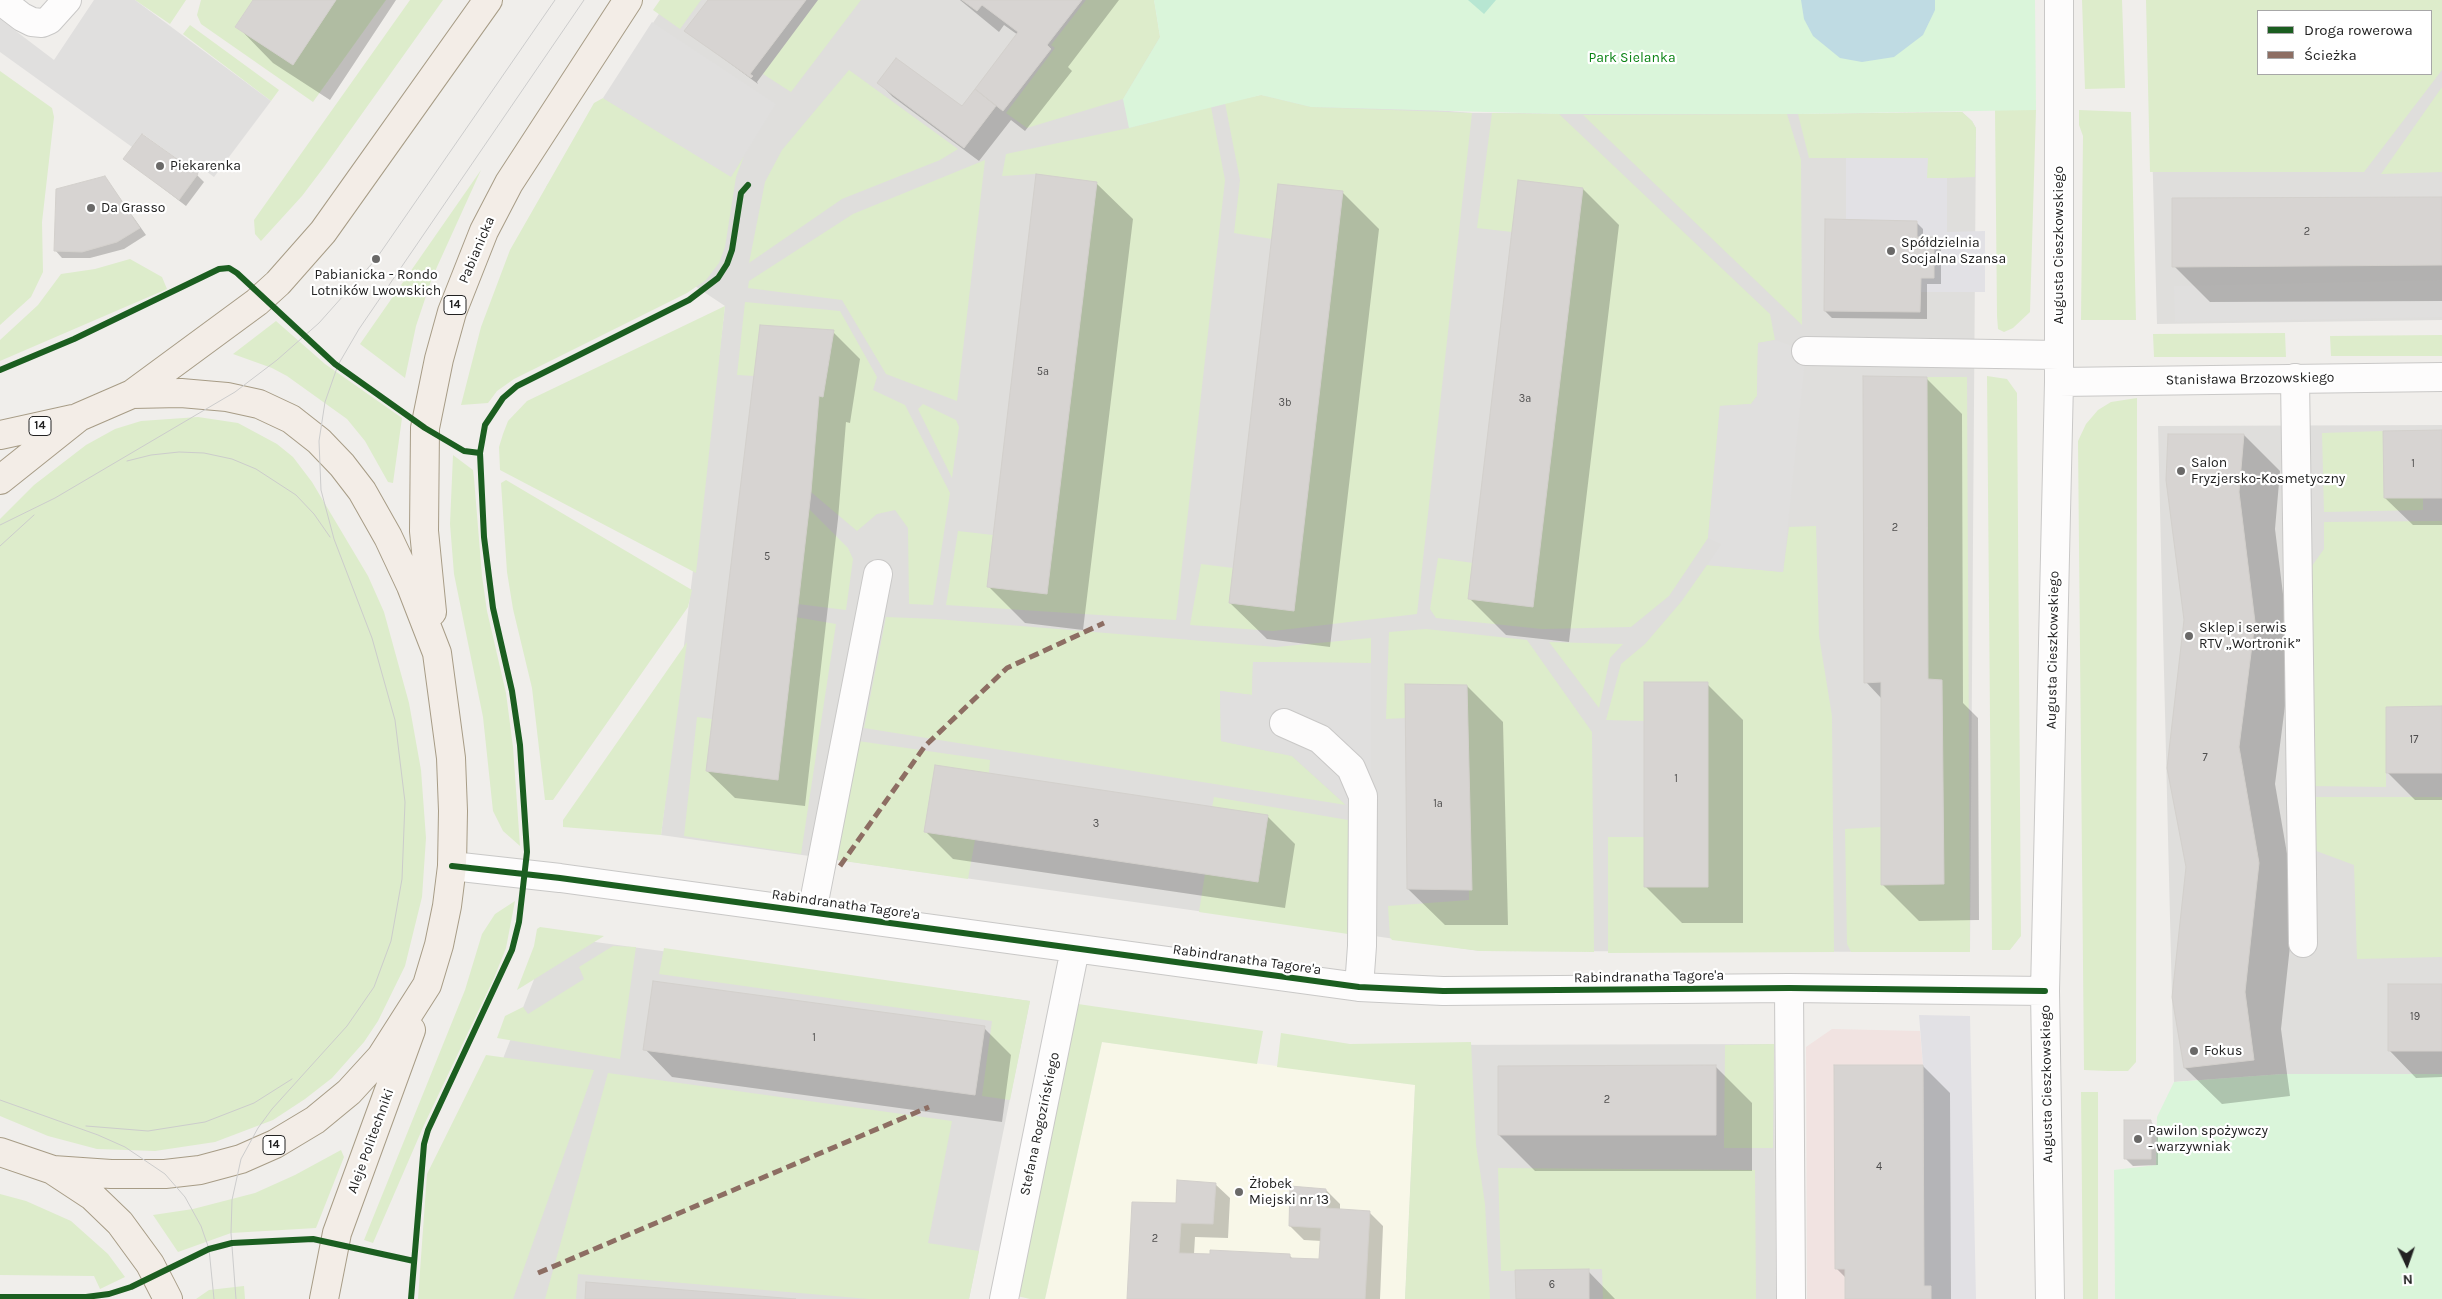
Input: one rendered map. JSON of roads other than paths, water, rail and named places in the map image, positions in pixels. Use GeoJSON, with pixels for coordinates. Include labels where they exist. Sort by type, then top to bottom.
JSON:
{"type":"FeatureCollection","features":[{"type":"Feature","properties":{"kind":"main road","name":"14"},"geometry":{"type":"LineString","coordinates":[[0,435],[79,417],[132,394],[257,302],[278,283],[323,232],[488,0]]}},
{"type":"Feature","properties":{"kind":"main road","name":"Pabianicka"},"geometry":{"type":"LineString","coordinates":[[437,653],[424,531],[423,465],[429,404],[452,312],[484,230],[509,183],[628,0]]}},
{"type":"Feature","properties":{"kind":"main road"},"geometry":{"type":"LineString","coordinates":[[132,394],[190,394],[227,397],[259,404],[291,419],[320,441],[342,465],[362,492],[388,537],[411,586],[437,653]]}},
{"type":"Feature","properties":{"kind":"main road"},"geometry":{"type":"LineString","coordinates":[[0,480],[79,417]]}},
{"type":"Feature","properties":{"kind":"main road","name":"14"},"geometry":{"type":"LineString","coordinates":[[1,1153],[53,1170],[111,1174],[165,1174],[200,1170],[241,1159],[275,1144],[315,1120],[349,1092],[381,1057],[427,985],[439,945],[452,866],[453,811],[451,758],[437,653]]}},
{"type":"Feature","properties":{"kind":"main road","name":"Aleje Politechniki"},"geometry":{"type":"LineString","coordinates":[[324,1299],[337,1234],[427,985]]}},
{"type":"Feature","properties":{"kind":"main road"},"geometry":{"type":"LineString","coordinates":[[53,1170],[92,1196],[120,1222],[150,1264],[168,1299]]}},
{"type":"Feature","properties":{"kind":"street"},"geometry":{"type":"LineString","coordinates":[[0,0],[22,17],[32,22],[42,23],[49,20],[67,0]]}},
{"type":"Feature","properties":{"kind":"street","name":"Augusta Cieszkowskiego"},"geometry":{"type":"LineString","coordinates":[[2050,1299],[2045,991],[2059,368],[2059,0]]}},
{"type":"Feature","properties":{"kind":"street","name":"Stanisława Brzozowskiego"},"geometry":{"type":"LineString","coordinates":[[1806,351],[2059,368],[2295,378],[2442,377]]}},
{"type":"Feature","properties":{"kind":"street"},"geometry":{"type":"LineString","coordinates":[[2295,378],[2303,943]]}},
{"type":"Feature","properties":{"kind":"street"},"geometry":{"type":"LineString","coordinates":[[812,912],[878,574]]}},
{"type":"Feature","properties":{"kind":"street"},"geometry":{"type":"LineString","coordinates":[[1284,723],[1320,739],[1352,768],[1363,796],[1362,946],[1359,987]]}},
{"type":"Feature","properties":{"kind":"street","name":"Rabindranatha Tagore'a"},"geometry":{"type":"LineString","coordinates":[[452,866],[812,912],[1359,987],[1443,991],[1789,988],[2045,991]]}},
{"type":"Feature","properties":{"kind":"street","name":"Stefana Rogozińskiego"},"geometry":{"type":"LineString","coordinates":[[1004,1299],[1075,949]]}},
{"type":"Feature","properties":{"kind":"street"},"geometry":{"type":"LineString","coordinates":[[1789,988],[1791,1299]]}},
{"type":"Feature","properties":{"kind":"water"},"geometry":{"type":"Polygon","coordinates":[[[1801,0],[1935,0],[1935,10],[1923,35],[1894,57],[1862,62],[1840,58],[1813,36],[1804,19],[1801,0]]]}},
{"type":"Feature","properties":{"kind":"tram line"},"geometry":{"type":"LineString","coordinates":[[0,525],[55,498],[235,392],[277,360],[319,323],[376,259],[555,0]]}},
{"type":"Feature","properties":{"kind":"tram line"},"geometry":{"type":"LineString","coordinates":[[236,1299],[231,1233],[232,1200],[241,1159],[258,1128],[272,1109],[347,1026],[374,987],[391,941],[402,879],[405,802],[395,720],[372,638],[334,539],[321,490],[319,441],[325,402],[338,365],[359,329],[584,0]]}},
{"type":"Feature","properties":{"kind":"tram line"},"geometry":{"type":"LineString","coordinates":[[127,461],[151,455],[179,452],[204,453],[232,459],[256,469],[296,495],[314,514],[330,537]]}},
{"type":"Feature","properties":{"kind":"tram line"},"geometry":{"type":"LineString","coordinates":[[0,546],[34,515]]}},
{"type":"Feature","properties":{"kind":"tram line"},"geometry":{"type":"LineString","coordinates":[[86,1126],[148,1131],[205,1122],[254,1103],[292,1079]]}},
{"type":"Feature","properties":{"kind":"tram line"},"geometry":{"type":"LineString","coordinates":[[0,1100],[98,1135],[125,1147],[165,1174],[185,1197],[201,1226],[209,1249],[214,1299]]}},
{"type":"Feature","properties":{"kind":"place","name":"Piekarenka"},"geometry":{"type":"Point","coordinates":[160,166]}},
{"type":"Feature","properties":{"kind":"place","name":"Da Grasso"},"geometry":{"type":"Point","coordinates":[91,208]}},
{"type":"Feature","properties":{"kind":"place","name":"Spółdzielnia Socjalna Szansa"},"geometry":{"type":"Point","coordinates":[1891,251]}},
{"type":"Feature","properties":{"kind":"place","name":"Pabianicka - Rondo Lotników Lwowskich"},"geometry":{"type":"Point","coordinates":[376,259]}},
{"type":"Feature","properties":{"kind":"place","name":"Salon Fryzjersko-Kosmetyczny"},"geometry":{"type":"Point","coordinates":[2181,471]}},
{"type":"Feature","properties":{"kind":"place","name":"Sklep i serwis RTV „Wortronik”"},"geometry":{"type":"Point","coordinates":[2189,636]}},
{"type":"Feature","properties":{"kind":"place","name":"Fokus"},"geometry":{"type":"Point","coordinates":[2194,1051]}},
{"type":"Feature","properties":{"kind":"place","name":"Pawilon spożywczy - warzywniak"},"geometry":{"type":"Point","coordinates":[2138,1139]}},
{"type":"Feature","properties":{"kind":"place","name":"Żłobek Miejski nr 13"},"geometry":{"type":"Point","coordinates":[1239,1192]}},
{"type":"Feature","properties":{"kind":"park label","name":"Park Sielanka"},"geometry":{"type":"Point","coordinates":[1632,58]}}]}
